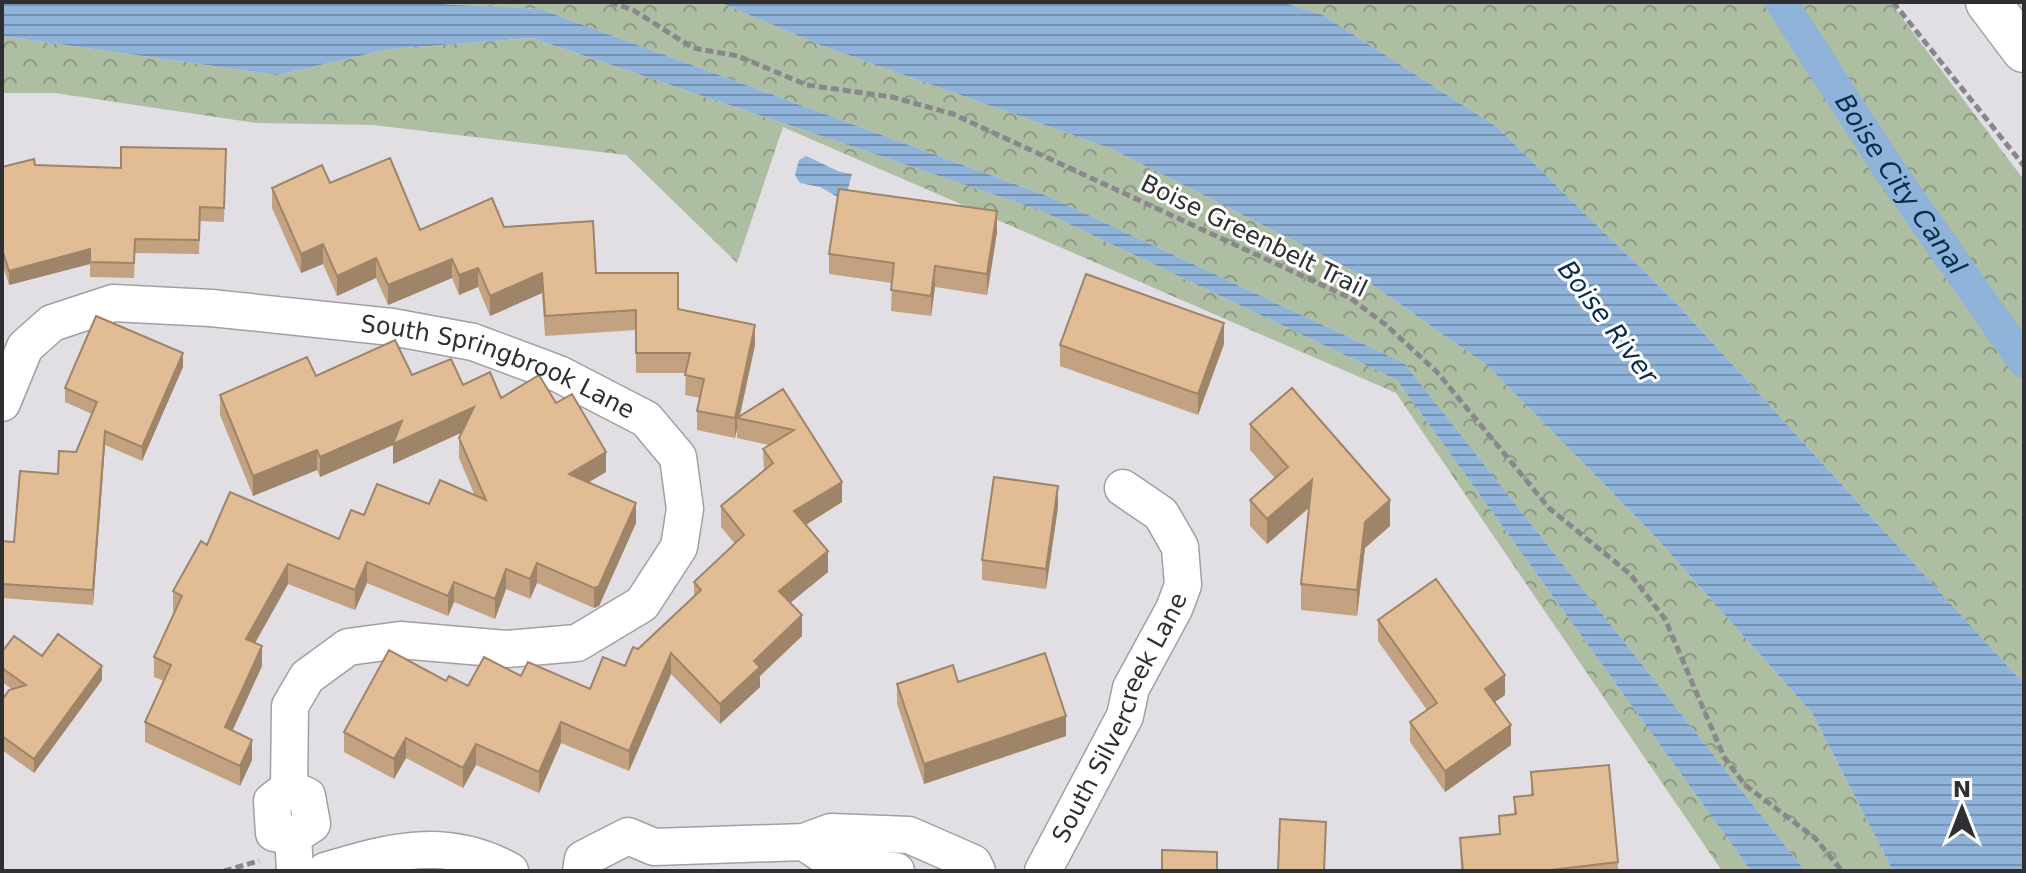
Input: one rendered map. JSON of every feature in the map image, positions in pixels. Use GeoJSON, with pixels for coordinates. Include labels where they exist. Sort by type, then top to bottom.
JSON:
{"type":"FeatureCollection","features":[{"type":"Feature","properties":{"kind":"street"},"geometry":{"type":"LineString","coordinates":[[1988,2],[2024,50]]}},
{"type":"Feature","properties":{"kind":"street","name":"South Springbrook Lane"},"geometry":{"type":"LineString","coordinates":[[2,403],[25,347],[52,323],[113,303],[211,308],[392,327],[473,342],[559,374],[646,419],[678,457],[685,509],[679,547],[642,604],[577,643],[506,649],[400,640],[348,647],[307,677],[290,706],[289,788],[307,796],[312,824],[294,854]]}},
{"type":"Feature","properties":{"kind":"street","name":"South Silvercreek Lane"},"geometry":{"type":"LineString","coordinates":[[1043,871],[1125,716],[1131,688],[1183,585],[1180,547],[1161,514],[1123,488]]}},
{"type":"Feature","properties":{"kind":"street"},"geometry":{"type":"LineString","coordinates":[[581,871],[583,859],[628,836],[650,859],[804,842],[831,832],[909,835],[973,863],[977,871]]}},
{"type":"Feature","properties":{"kind":"street"},"geometry":{"type":"LineString","coordinates":[[804,842],[837,864],[896,871]]}},
{"type":"Feature","properties":{"kind":"street"},"geometry":{"type":"LineString","coordinates":[[325,871],[414,849],[482,856],[510,871]]}},
{"type":"Feature","properties":{"kind":"path","name":"Boise Greenbelt Trail"},"geometry":{"type":"LineString","coordinates":[[610,2],[633,10],[693,48],[738,56],[807,85],[892,97],[953,114],[1350,298],[1386,325],[1437,372],[1549,508],[1630,574],[1665,619],[1724,757],[1745,785],[1815,838],[1842,871]]}},
{"type":"Feature","properties":{"kind":"path"},"geometry":{"type":"LineString","coordinates":[[1893,2],[2024,166]]}},
{"type":"Feature","properties":{"kind":"green space"},"geometry":{"type":"Polygon","coordinates":[[[403,2],[719,2],[820,45],[1112,149],[1350,269],[1488,366],[1651,532],[1812,713],[1893,871],[1805,871],[1404,363],[1050,197],[540,9],[403,2]]]}},
{"type":"Feature","properties":{"kind":"green space"},"geometry":{"type":"Polygon","coordinates":[[[1282,2],[1890,2],[2024,180],[2024,684],[1676,303],[1497,127],[1323,15],[1282,2]]]}},
{"type":"Feature","properties":{"kind":"green space"},"geometry":{"type":"Polygon","coordinates":[[[2,36],[277,75],[390,49],[532,38],[1042,211],[1397,380],[1751,871],[1722,871],[1396,393],[783,127],[737,263],[626,155],[373,125],[256,123],[55,93],[2,93],[2,36]]]}},
{"type":"Feature","properties":{"kind":"water"},"geometry":{"type":"Polygon","coordinates":[[[2,2],[403,2],[540,9],[1050,197],[1404,363],[1805,871],[1751,871],[1397,380],[1042,211],[532,38],[390,49],[277,75],[2,36],[2,2]]]}},
{"type":"Feature","properties":{"kind":"water","name":"Boise River"},"geometry":{"type":"Polygon","coordinates":[[[719,2],[1282,2],[1323,15],[1497,127],[1676,303],[2024,684],[2024,871],[1893,871],[1812,713],[1651,532],[1488,366],[1350,269],[1112,149],[820,45],[719,2]]]}},
{"type":"Feature","properties":{"kind":"water"},"geometry":{"type":"Polygon","coordinates":[[[806,156],[840,172],[852,174],[846,196],[841,199],[820,187],[800,183],[795,175],[799,160],[806,156]]]}},
{"type":"Feature","properties":{"kind":"building"},"geometry":{"type":"Polygon","coordinates":[[[121,147],[226,149],[224,208],[200,207],[199,240],[135,239],[134,263],[90,262],[90,249],[9,271],[2,249],[2,167],[34,159],[35,165],[121,168],[121,147]]]}},
{"type":"Feature","properties":{"kind":"building"},"geometry":{"type":"Polygon","coordinates":[[[390,158],[420,230],[492,198],[504,227],[593,221],[596,273],[678,273],[678,309],[755,325],[735,418],[697,411],[704,379],[685,375],[690,353],[636,353],[636,310],[545,316],[542,273],[490,296],[478,268],[459,275],[452,259],[388,285],[376,258],[337,276],[323,244],[301,254],[272,188],[322,165],[330,183],[390,158]]]}},
{"type":"Feature","properties":{"kind":"building"},"geometry":{"type":"Polygon","coordinates":[[[839,189],[997,211],[987,274],[935,266],[931,296],[891,290],[894,263],[829,254],[839,189]]]}},
{"type":"Feature","properties":{"kind":"building"},"geometry":{"type":"Polygon","coordinates":[[[1086,274],[1224,323],[1198,394],[1060,345],[1086,274]]]}},
{"type":"Feature","properties":{"kind":"building"},"geometry":{"type":"Polygon","coordinates":[[[96,316],[183,353],[142,447],[105,431],[93,590],[2,584],[2,541],[14,542],[20,471],[58,474],[59,451],[76,452],[97,402],[65,388],[96,316]]]}},
{"type":"Feature","properties":{"kind":"building"},"geometry":{"type":"Polygon","coordinates":[[[395,340],[412,375],[451,359],[463,385],[490,372],[501,398],[539,375],[556,403],[572,394],[606,452],[569,474],[636,503],[599,586],[594,588],[537,563],[530,579],[506,569],[495,599],[454,582],[448,596],[367,562],[355,590],[288,564],[246,639],[262,646],[225,727],[252,740],[240,766],[145,722],[171,665],[154,657],[182,596],[173,591],[201,541],[207,545],[230,492],[339,539],[351,510],[364,515],[377,484],[429,504],[440,480],[486,500],[459,438],[474,407],[393,444],[402,421],[320,457],[317,450],[253,476],[220,395],[307,357],[316,376],[395,340]]]}},
{"type":"Feature","properties":{"kind":"building"},"geometry":{"type":"Polygon","coordinates":[[[1292,388],[1390,500],[1365,522],[1357,590],[1301,584],[1312,480],[1267,519],[1250,500],[1288,467],[1250,424],[1292,388]]]}},
{"type":"Feature","properties":{"kind":"building"},"geometry":{"type":"Polygon","coordinates":[[[783,389],[842,482],[794,511],[828,551],[779,591],[802,615],[754,661],[760,667],[720,704],[671,653],[629,751],[561,722],[539,772],[476,744],[463,768],[406,738],[394,759],[344,732],[389,650],[446,681],[449,676],[468,686],[484,657],[521,676],[528,662],[590,689],[603,657],[625,666],[633,647],[638,649],[701,590],[694,582],[744,535],[721,506],[773,463],[763,449],[794,430],[737,418],[783,389]]]}},
{"type":"Feature","properties":{"kind":"building"},"geometry":{"type":"Polygon","coordinates":[[[994,477],[1058,486],[1046,569],[982,560],[994,477]]]}},
{"type":"Feature","properties":{"kind":"building"},"geometry":{"type":"Polygon","coordinates":[[[1436,579],[1505,675],[1485,689],[1511,725],[1445,771],[1410,722],[1437,703],[1378,620],[1436,579]]]}},
{"type":"Feature","properties":{"kind":"building"},"geometry":{"type":"Polygon","coordinates":[[[58,634],[102,666],[34,759],[2,736],[2,700],[9,690],[26,685],[2,668],[2,652],[14,636],[42,656],[58,634]]]}},
{"type":"Feature","properties":{"kind":"building"},"geometry":{"type":"Polygon","coordinates":[[[1045,653],[1066,716],[924,764],[897,684],[953,665],[958,682],[1045,653]]]}},
{"type":"Feature","properties":{"kind":"building"},"geometry":{"type":"Polygon","coordinates":[[[1609,765],[1618,862],[1542,871],[1463,871],[1460,838],[1500,834],[1499,816],[1516,814],[1514,797],[1533,795],[1531,772],[1609,765]]]}},
{"type":"Feature","properties":{"kind":"building"},"geometry":{"type":"Polygon","coordinates":[[[1280,819],[1326,822],[1324,871],[1278,871],[1280,819]]]}},
{"type":"Feature","properties":{"kind":"building"},"geometry":{"type":"Polygon","coordinates":[[[1162,850],[1217,852],[1217,871],[1162,871],[1162,850]]]}},
{"type":"Feature","properties":{"kind":"waterway","name":"Boise City Canal"},"geometry":{"type":"LineString","coordinates":[[1781,2],[1890,171],[2024,362]]}}]}
